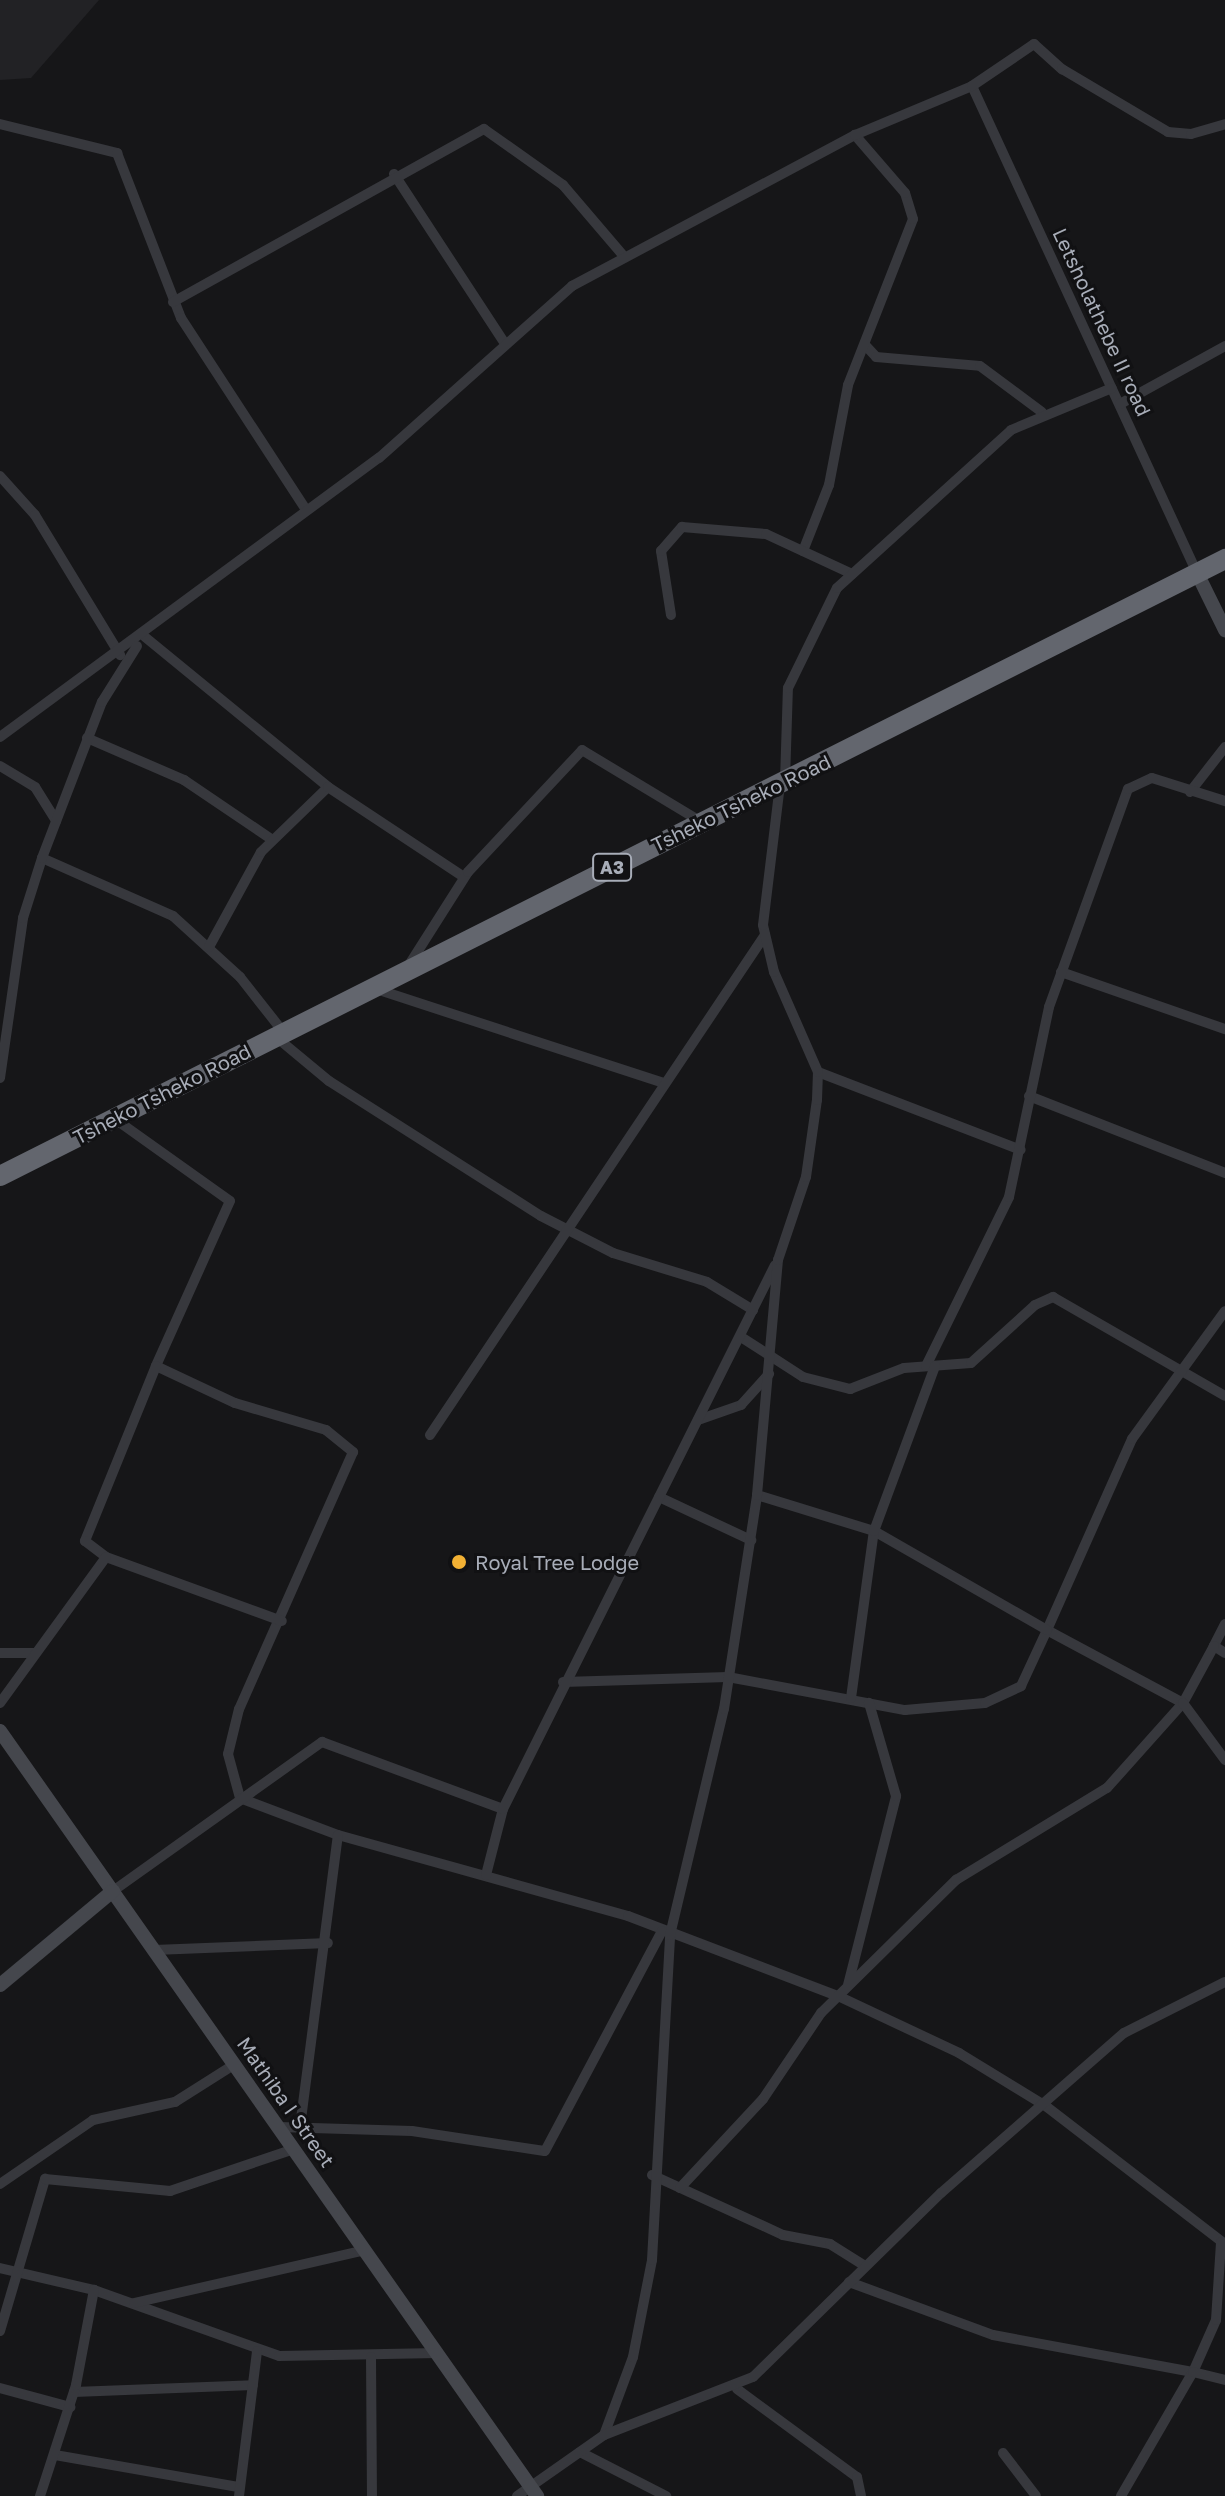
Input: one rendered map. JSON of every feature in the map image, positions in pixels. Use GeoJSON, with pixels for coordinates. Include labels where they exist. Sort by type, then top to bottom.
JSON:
{"type":"FeatureCollection","features":[{"type":"Feature","properties":{"kind":"highway","name":"Tsheko Tsheko Road"},"geometry":{"type":"LineString","coordinates":[[0,1176],[1225,559]]}},
{"type":"Feature","properties":{"kind":"street"},"geometry":{"type":"LineString","coordinates":[[0,737],[120,655],[306,510],[379,458],[504,342],[622,254],[855,135],[972,86],[1038,43],[1062,69],[1168,132],[1225,124]]}},
{"type":"Feature","properties":{"kind":"street","name":"Letsholathebe II road"},"geometry":{"type":"LineString","coordinates":[[972,86],[1197,573]]}},
{"type":"Feature","properties":{"kind":"street"},"geometry":{"type":"LineString","coordinates":[[0,124],[117,153],[173,302],[306,510]]}},
{"type":"Feature","properties":{"kind":"street"},"geometry":{"type":"LineString","coordinates":[[173,302],[394,174],[491,129],[563,185],[622,254]]}},
{"type":"Feature","properties":{"kind":"street"},"geometry":{"type":"LineString","coordinates":[[803,551],[865,345],[896,274],[913,207],[855,135]]}},
{"type":"Feature","properties":{"kind":"street"},"geometry":{"type":"LineString","coordinates":[[394,174],[504,342]]}},
{"type":"Feature","properties":{"kind":"street"},"geometry":{"type":"LineString","coordinates":[[865,345],[876,357],[980,366],[1042,412]]}},
{"type":"Feature","properties":{"kind":"street"},"geometry":{"type":"LineString","coordinates":[[1120,404],[1225,346]]}},
{"type":"Feature","properties":{"kind":"street"},"geometry":{"type":"LineString","coordinates":[[486,1875],[503,1809],[563,1682],[778,1260],[806,1177],[818,1072],[765,935],[763,878],[782,784],[785,707],[796,663],[826,604],[852,574],[979,454],[1042,412],[1112,388]]}},
{"type":"Feature","properties":{"kind":"street"},"geometry":{"type":"LineString","coordinates":[[0,476],[42,525],[120,655]]}},
{"type":"Feature","properties":{"kind":"street"},"geometry":{"type":"LineString","coordinates":[[671,615],[661,551],[673,531],[703,526],[766,534],[852,574]]}},
{"type":"Feature","properties":{"kind":"street"},"geometry":{"type":"LineString","coordinates":[[1197,573],[1225,630]]}},
{"type":"Feature","properties":{"kind":"street"},"geometry":{"type":"LineString","coordinates":[[0,1078],[23,918],[42,858],[87,738],[143,638]]}},
{"type":"Feature","properties":{"kind":"street"},"geometry":{"type":"LineString","coordinates":[[143,638],[328,787],[464,877]]}},
{"type":"Feature","properties":{"kind":"street"},"geometry":{"type":"LineString","coordinates":[[87,738],[184,780],[271,839]]}},
{"type":"Feature","properties":{"kind":"street"},"geometry":{"type":"LineString","coordinates":[[1190,792],[1225,747]]}},
{"type":"Feature","properties":{"kind":"street"},"geometry":{"type":"LineString","coordinates":[[404,973],[464,877],[586,749],[703,823]]}},
{"type":"Feature","properties":{"kind":"street"},"geometry":{"type":"LineString","coordinates":[[0,766],[35,787],[56,821]]}},
{"type":"Feature","properties":{"kind":"street"},"geometry":{"type":"LineString","coordinates":[[851,1698],[874,1531],[931,1366],[981,1263],[1021,1150],[1029,1096],[1061,972],[1135,780],[1225,801]]}},
{"type":"Feature","properties":{"kind":"street"},"geometry":{"type":"LineString","coordinates":[[209,947],[271,839],[328,787]]}},
{"type":"Feature","properties":{"kind":"street"},"geometry":{"type":"LineString","coordinates":[[42,858],[154,905],[209,947],[280,1035],[329,1081],[567,1230],[613,1253],[679,1269],[753,1310]]}},
{"type":"Feature","properties":{"kind":"street"},"geometry":{"type":"LineString","coordinates":[[430,1435],[765,935]]}},
{"type":"Feature","properties":{"kind":"street"},"geometry":{"type":"LineString","coordinates":[[1061,972],[1225,1029]]}},
{"type":"Feature","properties":{"kind":"street"},"geometry":{"type":"LineString","coordinates":[[373,989],[663,1083]]}},
{"type":"Feature","properties":{"kind":"street"},"geometry":{"type":"LineString","coordinates":[[818,1072],[1021,1150]]}},
{"type":"Feature","properties":{"kind":"street"},"geometry":{"type":"LineString","coordinates":[[1029,1096],[1225,1173]]}},
{"type":"Feature","properties":{"kind":"street"},"geometry":{"type":"LineString","coordinates":[[115,1119],[230,1201],[85,1535],[106,1557],[282,1621]]}},
{"type":"Feature","properties":{"kind":"street"},"geometry":{"type":"LineString","coordinates":[[604,2435],[641,2323],[652,2260],[652,2175],[666,1933],[728,1677],[751,1540],[770,1373],[778,1260]]}},
{"type":"Feature","properties":{"kind":"street"},"geometry":{"type":"LineString","coordinates":[[741,1337],[771,1360],[839,1389],[931,1366],[971,1363],[1035,1305],[1053,1297],[1181,1366],[1225,1396]]}},
{"type":"Feature","properties":{"kind":"street"},"geometry":{"type":"LineString","coordinates":[[563,1682],[728,1677],[905,1710],[1006,1699],[1021,1686],[1132,1439],[1181,1366],[1225,1311]]}},
{"type":"Feature","properties":{"kind":"street"},"geometry":{"type":"LineString","coordinates":[[156,1366],[235,1403],[326,1430],[353,1452],[231,1734],[229,1772],[240,1798],[338,1835],[486,1875],[666,1933],[838,1996],[959,2053],[1047,2107],[1223,2243],[1216,2320],[1193,2372],[1121,2496]]}},
{"type":"Feature","properties":{"kind":"street"},"geometry":{"type":"LineString","coordinates":[[698,1420],[741,1405],[770,1373]]}},
{"type":"Feature","properties":{"kind":"street"},"geometry":{"type":"LineString","coordinates":[[757,1495],[874,1531],[1183,1703],[1225,1760]]}},
{"type":"Feature","properties":{"kind":"street"},"geometry":{"type":"LineString","coordinates":[[659,1497],[751,1540]]}},
{"type":"Feature","properties":{"kind":"street"},"geometry":{"type":"LineString","coordinates":[[0,1703],[106,1557]]}},
{"type":"Feature","properties":{"kind":"street"},"geometry":{"type":"LineString","coordinates":[[680,2188],[763,2099],[838,1996],[956,1880],[1107,1788],[1183,1703],[1225,1624]]}},
{"type":"Feature","properties":{"kind":"street"},"geometry":{"type":"LineString","coordinates":[[1214,1646],[1225,1653]]}},
{"type":"Feature","properties":{"kind":"street"},"geometry":{"type":"LineString","coordinates":[[0,1653],[35,1653]]}},
{"type":"Feature","properties":{"kind":"street"},"geometry":{"type":"LineString","coordinates":[[847,1987],[896,1796],[869,1703]]}},
{"type":"Feature","properties":{"kind":"street","name":"Mathiba I Street"},"geometry":{"type":"LineString","coordinates":[[2,1740],[113,1891],[534,2491]]}},
{"type":"Feature","properties":{"kind":"street"},"geometry":{"type":"LineString","coordinates":[[0,1985],[113,1891],[322,1742],[503,1809]]}},
{"type":"Feature","properties":{"kind":"street"},"geometry":{"type":"LineString","coordinates":[[300,2127],[328,1943],[338,1835]]}},
{"type":"Feature","properties":{"kind":"street"},"geometry":{"type":"LineString","coordinates":[[279,2127],[412,2131],[545,2151],[666,1933]]}},
{"type":"Feature","properties":{"kind":"street"},"geometry":{"type":"LineString","coordinates":[[154,1950],[328,1943]]}},
{"type":"Feature","properties":{"kind":"street"},"geometry":{"type":"LineString","coordinates":[[517,2496],[534,2491],[604,2435],[737,2389],[865,2266],[1047,2107],[1133,2027],[1225,1982]]}},
{"type":"Feature","properties":{"kind":"street"},"geometry":{"type":"LineString","coordinates":[[0,2184],[93,2120],[175,2102],[235,2064]]}},
{"type":"Feature","properties":{"kind":"street"},"geometry":{"type":"LineString","coordinates":[[0,2331],[45,2179],[170,2191],[294,2149]]}},
{"type":"Feature","properties":{"kind":"street"},"geometry":{"type":"LineString","coordinates":[[652,2175],[783,2235],[830,2244],[865,2266]]}},
{"type":"Feature","properties":{"kind":"street"},"geometry":{"type":"LineString","coordinates":[[134,2303],[366,2250]]}},
{"type":"Feature","properties":{"kind":"street"},"geometry":{"type":"LineString","coordinates":[[0,2268],[94,2290],[257,2351],[371,2357],[438,2353]]}},
{"type":"Feature","properties":{"kind":"street"},"geometry":{"type":"LineString","coordinates":[[849,2282],[993,2335],[1225,2380]]}},
{"type":"Feature","properties":{"kind":"street"},"geometry":{"type":"LineString","coordinates":[[40,2496],[74,2392],[94,2290]]}},
{"type":"Feature","properties":{"kind":"street"},"geometry":{"type":"LineString","coordinates":[[55,2455],[239,2491],[257,2351]]}},
{"type":"Feature","properties":{"kind":"street"},"geometry":{"type":"LineString","coordinates":[[371,2357],[372,2496]]}},
{"type":"Feature","properties":{"kind":"street"},"geometry":{"type":"LineString","coordinates":[[74,2392],[253,2385]]}},
{"type":"Feature","properties":{"kind":"street"},"geometry":{"type":"LineString","coordinates":[[0,2388],[70,2407]]}},
{"type":"Feature","properties":{"kind":"street"},"geometry":{"type":"LineString","coordinates":[[737,2389],[859,2479],[861,2496]]}},
{"type":"Feature","properties":{"kind":"street"},"geometry":{"type":"LineString","coordinates":[[580,2452],[666,2496]]}},
{"type":"Feature","properties":{"kind":"street"},"geometry":{"type":"LineString","coordinates":[[1003,2453],[1036,2496]]}},
{"type":"Feature","properties":{"kind":"shaded area"},"geometry":{"type":"Polygon","coordinates":[[[0,0],[99,0],[31,78],[0,80],[0,0]]]}},
{"type":"Feature","properties":{"kind":"place","name":"Royal Tree Lodge"},"geometry":{"type":"Point","coordinates":[459,1562]}}]}
